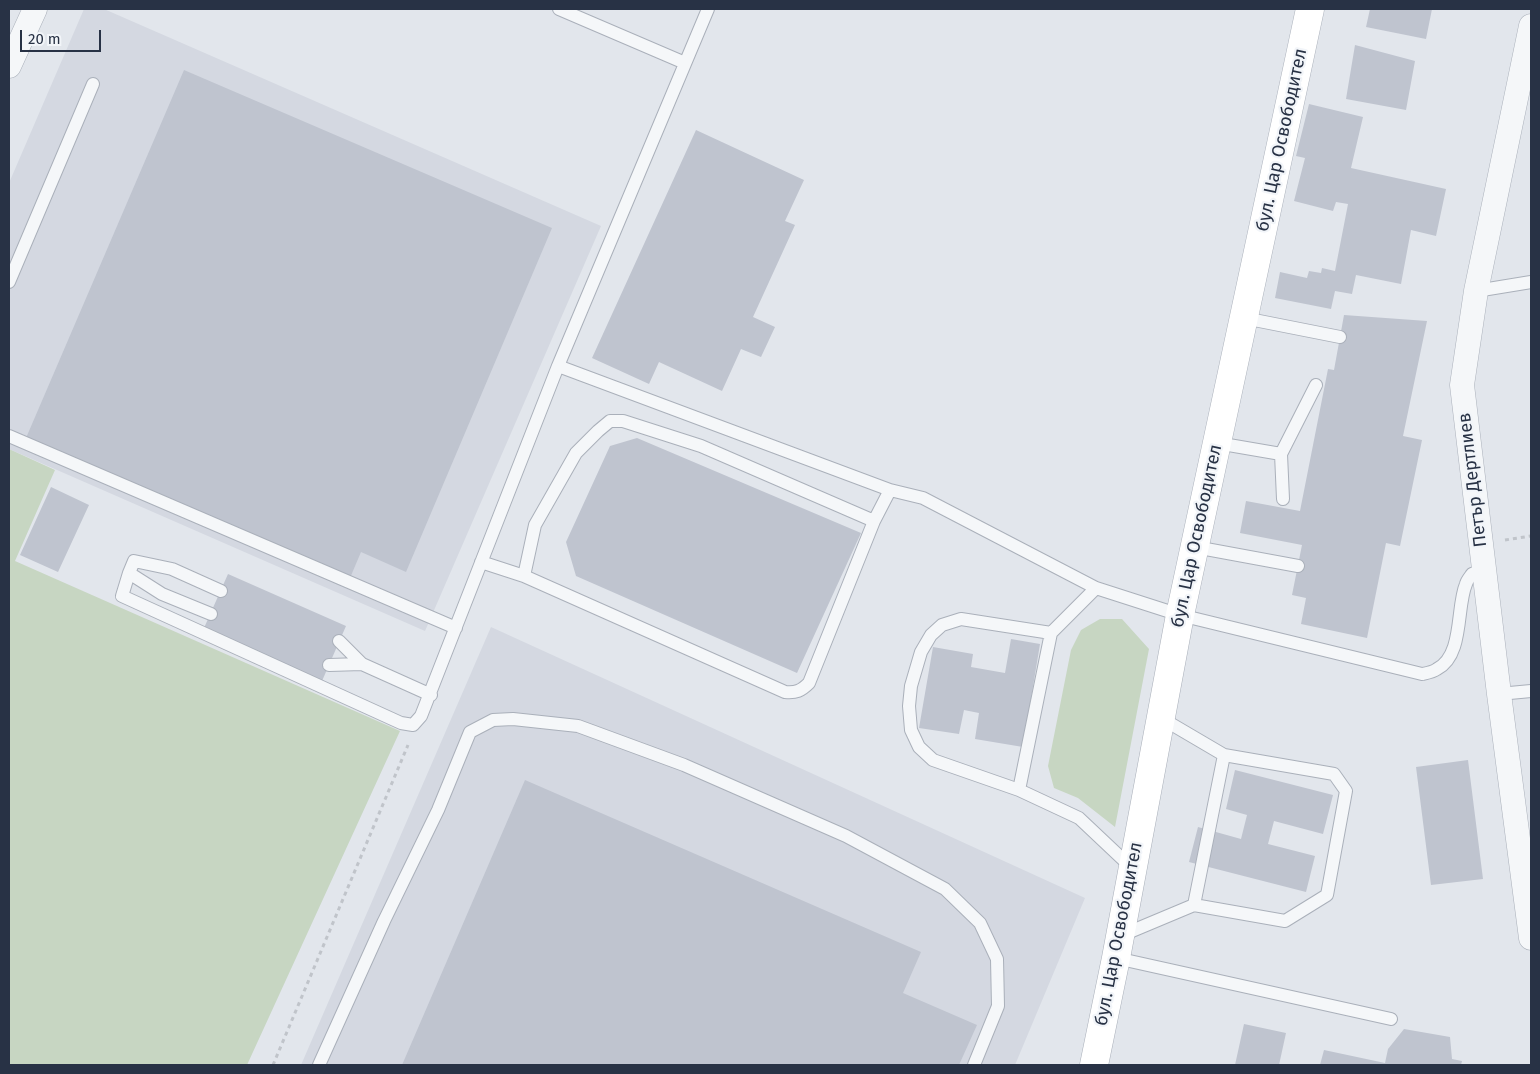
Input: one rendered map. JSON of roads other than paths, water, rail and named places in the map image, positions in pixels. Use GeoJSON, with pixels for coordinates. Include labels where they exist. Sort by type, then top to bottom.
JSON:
{"type":"FeatureCollection","features":[{"type":"Feature","properties":{"kind":"main road","name":"бул. Цар Освободител"},"geometry":{"type":"LineString","coordinates":[[1094,1065],[1162,718],[1180,615],[1310,9]]}},
{"type":"Feature","properties":{"kind":"street"},"geometry":{"type":"LineString","coordinates":[[9,66],[34,9]]}},
{"type":"Feature","properties":{"kind":"street","name":"Петър Дертлиев"},"geometry":{"type":"LineString","coordinates":[[1531,26],[1476,291],[1462,385],[1499,694],[1531,938]]}},
{"type":"Feature","properties":{"kind":"lane"},"geometry":{"type":"LineString","coordinates":[[559,9],[685,63]]}},
{"type":"Feature","properties":{"kind":"lane"},"geometry":{"type":"LineString","coordinates":[[221,591],[172,569],[134,561],[122,596],[401,723],[413,725],[421,716],[431,695],[558,366],[708,9]]}},
{"type":"Feature","properties":{"kind":"lane"},"geometry":{"type":"LineString","coordinates":[[9,282],[92,84]]}},
{"type":"Feature","properties":{"kind":"lane"},"geometry":{"type":"LineString","coordinates":[[1476,291],[1531,282]]}},
{"type":"Feature","properties":{"kind":"lane"},"geometry":{"type":"LineString","coordinates":[[1244,318],[1340,337]]}},
{"type":"Feature","properties":{"kind":"lane"},"geometry":{"type":"LineString","coordinates":[[558,366],[890,490],[923,498],[1096,588],[1180,615],[1422,674],[1438,669],[1449,658],[1459,629],[1462,597],[1466,583],[1472,574],[1484,570]]}},
{"type":"Feature","properties":{"kind":"lane"},"geometry":{"type":"LineString","coordinates":[[1284,499],[1281,454],[1316,385]]}},
{"type":"Feature","properties":{"kind":"lane"},"geometry":{"type":"LineString","coordinates":[[524,576],[535,526],[549,500],[576,453],[610,421],[623,421],[702,446],[874,521]]}},
{"type":"Feature","properties":{"kind":"lane"},"geometry":{"type":"LineString","coordinates":[[9,436],[456,628]]}},
{"type":"Feature","properties":{"kind":"lane"},"geometry":{"type":"LineString","coordinates":[[1217,443],[1281,454]]}},
{"type":"Feature","properties":{"kind":"lane"},"geometry":{"type":"LineString","coordinates":[[481,562],[524,576],[785,692],[794,692],[801,690],[810,683],[874,521],[890,490]]}},
{"type":"Feature","properties":{"kind":"lane"},"geometry":{"type":"LineString","coordinates":[[1195,547],[1298,566]]}},
{"type":"Feature","properties":{"kind":"lane"},"geometry":{"type":"LineString","coordinates":[[129,573],[162,594],[211,614]]}},
{"type":"Feature","properties":{"kind":"lane"},"geometry":{"type":"LineString","coordinates":[[1019,790],[1051,633],[1096,588]]}},
{"type":"Feature","properties":{"kind":"lane"},"geometry":{"type":"LineString","coordinates":[[1051,633],[961,619],[942,626],[931,635],[921,652],[911,686],[911,730],[919,747],[933,760],[1019,790],[1079,818],[1132,868]]}},
{"type":"Feature","properties":{"kind":"lane"},"geometry":{"type":"LineString","coordinates":[[339,641],[362,664],[431,695]]}},
{"type":"Feature","properties":{"kind":"lane"},"geometry":{"type":"LineString","coordinates":[[329,665],[362,664]]}},
{"type":"Feature","properties":{"kind":"lane"},"geometry":{"type":"LineString","coordinates":[[1499,694],[1531,691]]}},
{"type":"Feature","properties":{"kind":"lane"},"geometry":{"type":"LineString","coordinates":[[1118,947],[1194,904],[1285,920],[1327,895],[1346,791],[1334,774],[1224,755],[1162,718]]}},
{"type":"Feature","properties":{"kind":"lane"},"geometry":{"type":"LineString","coordinates":[[319,1065],[384,921],[438,810],[470,732],[493,720],[513,719],[578,726],[684,765],[846,836],[945,889],[980,922],[997,959],[998,1006],[974,1065]]}},
{"type":"Feature","properties":{"kind":"lane"},"geometry":{"type":"LineString","coordinates":[[1194,904],[1224,755]]}},
{"type":"Feature","properties":{"kind":"lane"},"geometry":{"type":"LineString","coordinates":[[1118,947],[1391,1019]]}}]}
